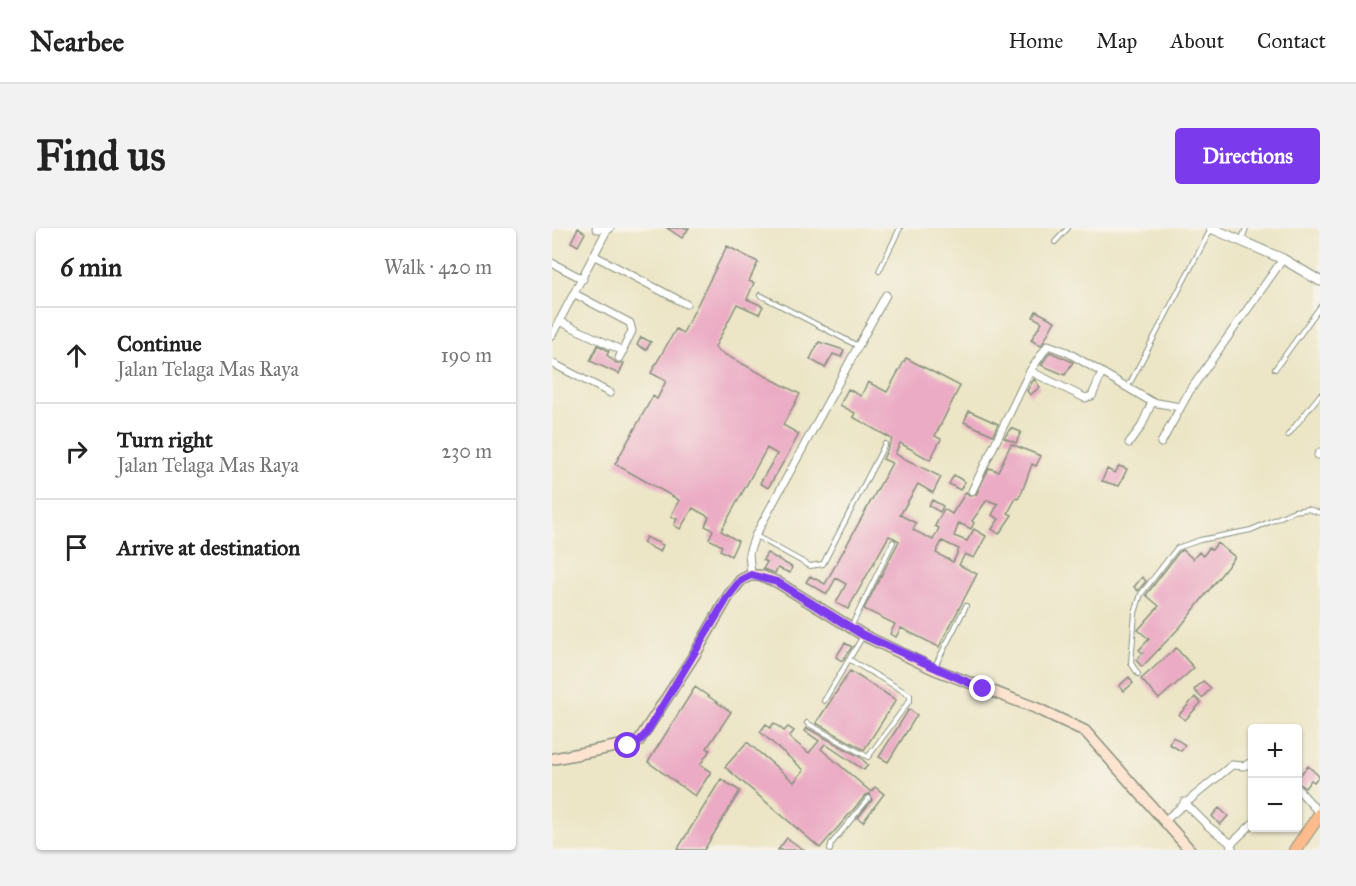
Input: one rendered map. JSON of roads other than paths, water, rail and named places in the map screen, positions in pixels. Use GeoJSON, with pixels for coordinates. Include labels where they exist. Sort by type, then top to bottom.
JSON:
{"type":"FeatureCollection","features":[{"type":"Feature","properties":{"kind":"highway"},"geometry":{"type":"LineString","coordinates":[[1295,850],[1320,814]]}},
{"type":"Feature","properties":{"kind":"main road"},"geometry":{"type":"LineString","coordinates":[[552,759],[638,742],[645,735],[729,595],[741,580],[751,575],[777,582],[863,635],[934,669],[1036,708],[1085,731],[1190,850]]}},
{"type":"Feature","properties":{"kind":"street"},"geometry":{"type":"LineString","coordinates":[[552,335],[595,256],[604,228]]}},
{"type":"Feature","properties":{"kind":"street"},"geometry":{"type":"LineString","coordinates":[[1211,228],[1283,259],[1320,281]]}},
{"type":"Feature","properties":{"kind":"street"},"geometry":{"type":"LineString","coordinates":[[595,256],[686,304]]}},
{"type":"Feature","properties":{"kind":"street"},"geometry":{"type":"LineString","coordinates":[[1161,443],[1180,407],[1283,259]]}},
{"type":"Feature","properties":{"kind":"street"},"geometry":{"type":"LineString","coordinates":[[552,263],[583,279]]}},
{"type":"Feature","properties":{"kind":"street"},"geometry":{"type":"LineString","coordinates":[[559,321],[621,355],[632,331],[630,323],[574,294]]}},
{"type":"Feature","properties":{"kind":"street"},"geometry":{"type":"LineString","coordinates":[[751,575],[749,553],[755,536],[886,295]]}},
{"type":"Feature","properties":{"kind":"street"},"geometry":{"type":"LineString","coordinates":[[972,491],[1030,371],[1048,345],[1067,352],[1101,375],[1152,402],[1180,407]]}},
{"type":"Feature","properties":{"kind":"street"},"geometry":{"type":"LineString","coordinates":[[552,363],[610,393]]}},
{"type":"Feature","properties":{"kind":"street"},"geometry":{"type":"LineString","coordinates":[[1030,371],[1085,398],[1092,396],[1101,375]]}},
{"type":"Feature","properties":{"kind":"street"},"geometry":{"type":"LineString","coordinates":[[1129,443],[1141,426],[1152,402]]}},
{"type":"Feature","properties":{"kind":"street"},"geometry":{"type":"LineString","coordinates":[[1164,821],[1184,802],[1232,765],[1248,764]]}},
{"type":"Feature","properties":{"kind":"street"},"geometry":{"type":"LineString","coordinates":[[1302,794],[1320,814]]}},
{"type":"Feature","properties":{"kind":"street"},"geometry":{"type":"LineString","coordinates":[[1184,802],[1232,847],[1248,829]]}},
{"type":"Feature","properties":{"kind":"lane"},"geometry":{"type":"LineString","coordinates":[[879,271],[900,228]]}},
{"type":"Feature","properties":{"kind":"lane"},"geometry":{"type":"LineString","coordinates":[[1055,242],[1068,228]]}},
{"type":"Feature","properties":{"kind":"lane"},"geometry":{"type":"LineString","coordinates":[[1130,383],[1211,228]]}},
{"type":"Feature","properties":{"kind":"lane"},"geometry":{"type":"LineString","coordinates":[[1242,240],[1246,228]]}},
{"type":"Feature","properties":{"kind":"lane"},"geometry":{"type":"LineString","coordinates":[[760,295],[858,346]]}},
{"type":"Feature","properties":{"kind":"lane"},"geometry":{"type":"LineString","coordinates":[[1275,369],[1320,307]]}},
{"type":"Feature","properties":{"kind":"lane"},"geometry":{"type":"LineString","coordinates":[[1288,435],[1320,395]]}},
{"type":"Feature","properties":{"kind":"lane"},"geometry":{"type":"LineString","coordinates":[[755,536],[810,566],[822,564],[885,444]]}},
{"type":"Feature","properties":{"kind":"lane"},"geometry":{"type":"LineString","coordinates":[[1138,674],[1131,663],[1135,613],[1141,594],[1177,548],[1200,540],[1251,530],[1294,511],[1308,509],[1320,513]]}},
{"type":"Feature","properties":{"kind":"lane"},"geometry":{"type":"LineString","coordinates":[[851,628],[893,542]]}},
{"type":"Feature","properties":{"kind":"lane"},"geometry":{"type":"LineString","coordinates":[[934,669],[966,606]]}},
{"type":"Feature","properties":{"kind":"lane"},"geometry":{"type":"LineString","coordinates":[[824,702],[863,635]]}},
{"type":"Feature","properties":{"kind":"lane"},"geometry":{"type":"LineString","coordinates":[[807,723],[868,757],[910,700],[910,695],[850,660]]}},
{"type":"Feature","properties":{"kind":"lane"},"geometry":{"type":"LineString","coordinates":[[830,850],[831,844],[870,798]]}}]}
